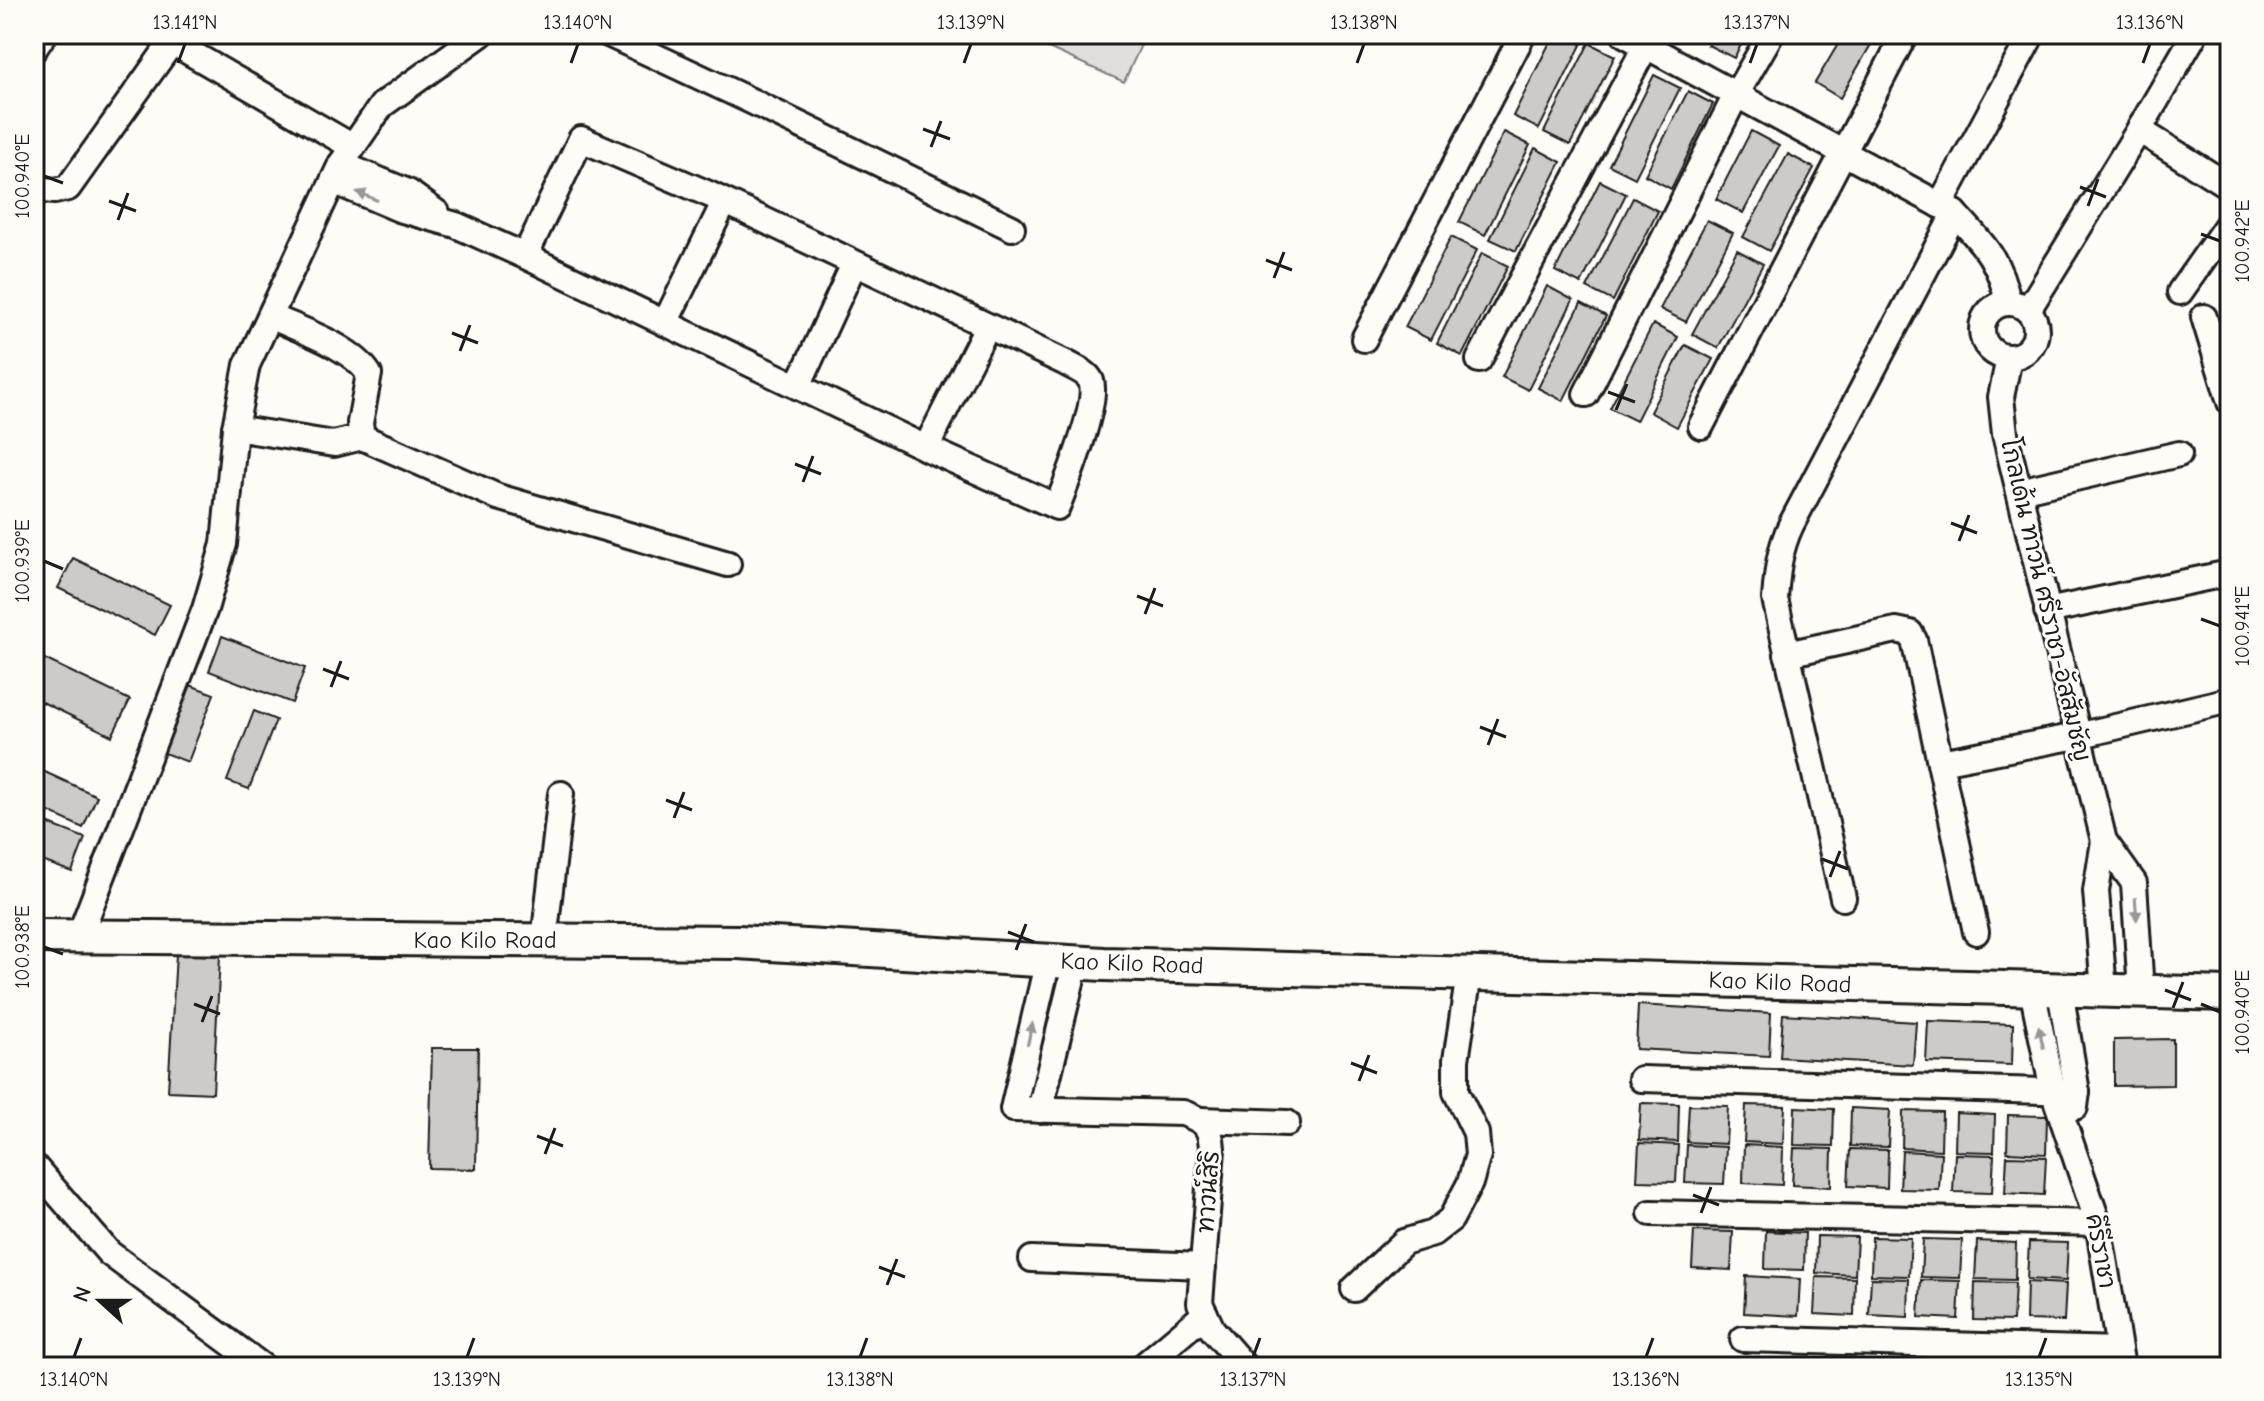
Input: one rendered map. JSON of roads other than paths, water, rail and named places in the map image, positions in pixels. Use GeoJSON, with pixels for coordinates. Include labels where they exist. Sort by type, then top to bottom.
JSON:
{"type":"FeatureCollection","features":[{"type":"Feature","properties":{"kind":"main road","name":"Kao Kilo Road"},"geometry":{"type":"LineString","coordinates":[[34,936],[738,942],[1062,961],[2230,994]]}},
{"type":"Feature","properties":{"kind":"street"},"geometry":{"type":"LineString","coordinates":[[34,49],[44,34]]}},
{"type":"Feature","properties":{"kind":"street"},"geometry":{"type":"LineString","coordinates":[[79,937],[205,609],[224,544],[235,428],[247,365],[342,164],[382,105],[481,34]]}},
{"type":"Feature","properties":{"kind":"street"},"geometry":{"type":"LineString","coordinates":[[608,34],[1012,228]]}},
{"type":"Feature","properties":{"kind":"street"},"geometry":{"type":"LineString","coordinates":[[1364,339],[1523,34]]}},
{"type":"Feature","properties":{"kind":"street"},"geometry":{"type":"LineString","coordinates":[[1624,34],[1649,40],[1737,93],[1947,209],[1987,249],[2018,306],[2036,323],[2036,335],[2031,347],[2021,355],[2009,358],[1997,355],[1987,347],[1982,336],[1982,324],[1987,312],[1996,305],[2018,306]]}},
{"type":"Feature","properties":{"kind":"street"},"geometry":{"type":"LineString","coordinates":[[1586,394],[1737,93],[1771,34]]}},
{"type":"Feature","properties":{"kind":"street"},"geometry":{"type":"LineString","coordinates":[[1701,426],[1905,34]]}},
{"type":"Feature","properties":{"kind":"street"},"geometry":{"type":"LineString","coordinates":[[1843,898],[1775,599],[1782,545],[2032,34]]}},
{"type":"Feature","properties":{"kind":"street"},"geometry":{"type":"LineString","coordinates":[[2018,306],[2139,130],[2193,37]]}},
{"type":"Feature","properties":{"kind":"street"},"geometry":{"type":"LineString","coordinates":[[44,190],[68,188],[165,38],[342,164],[408,192],[456,225],[1057,507],[1074,466],[1093,395],[1091,381],[1066,363],[581,139],[525,256]]}},
{"type":"Feature","properties":{"kind":"street"},"geometry":{"type":"LineString","coordinates":[[1479,360],[1649,40]]}},
{"type":"Feature","properties":{"kind":"street"},"geometry":{"type":"LineString","coordinates":[[2139,130],[2230,187]]}},
{"type":"Feature","properties":{"kind":"street"},"geometry":{"type":"LineString","coordinates":[[665,323],[724,203]]}},
{"type":"Feature","properties":{"kind":"street"},"geometry":{"type":"LineString","coordinates":[[2180,292],[2230,221]]}},
{"type":"Feature","properties":{"kind":"street"},"geometry":{"type":"LineString","coordinates":[[798,386],[854,264]]}},
{"type":"Feature","properties":{"kind":"street"},"geometry":{"type":"LineString","coordinates":[[270,316],[362,363],[369,374],[360,423],[362,437]]}},
{"type":"Feature","properties":{"kind":"street"},"geometry":{"type":"LineString","coordinates":[[2204,317],[2230,402]]}},
{"type":"Feature","properties":{"kind":"street"},"geometry":{"type":"LineString","coordinates":[[926,448],[987,327]]}},
{"type":"Feature","properties":{"kind":"street","name":"โกลเด้น ทาวน์ ศรีราชา-อัสสัมชัญ"},"geometry":{"type":"LineString","coordinates":[[2009,358],[2001,397],[2005,434],[2104,841],[2134,883],[2141,992]]}},
{"type":"Feature","properties":{"kind":"street"},"geometry":{"type":"LineString","coordinates":[[235,428],[334,444],[362,437],[498,497],[728,564]]}},
{"type":"Feature","properties":{"kind":"street"},"geometry":{"type":"LineString","coordinates":[[2019,491],[2179,454]]}},
{"type":"Feature","properties":{"kind":"street"},"geometry":{"type":"LineString","coordinates":[[2047,611],[2220,575]]}},
{"type":"Feature","properties":{"kind":"street"},"geometry":{"type":"LineString","coordinates":[[1787,654],[1896,630],[1910,633],[1976,932]]}},
{"type":"Feature","properties":{"kind":"street"},"geometry":{"type":"LineString","coordinates":[[1940,762],[2077,736],[2230,700]]}},
{"type":"Feature","properties":{"kind":"street"},"geometry":{"type":"LineString","coordinates":[[544,941],[561,794]]}},
{"type":"Feature","properties":{"kind":"street","name":"โกลเด้น ทาวน์ ศรีราชา-อัสสัมชัญ"},"geometry":{"type":"LineString","coordinates":[[2104,841],[2096,891],[2104,991]]}},
{"type":"Feature","properties":{"kind":"street"},"geometry":{"type":"LineString","coordinates":[[1040,1110],[1062,961]]}},
{"type":"Feature","properties":{"kind":"street","name":"ทาวน์สิริ"},"geometry":{"type":"LineString","coordinates":[[1062,961],[1013,1109],[1183,1113],[1200,1120],[1211,1132],[1212,1149],[1200,1303],[1205,1314]]}},
{"type":"Feature","properties":{"kind":"street"},"geometry":{"type":"LineString","coordinates":[[1354,1289],[1404,1242],[1433,1233],[1451,1219],[1470,1183],[1478,1155],[1476,1133],[1456,1092],[1456,1060],[1469,974]]}},
{"type":"Feature","properties":{"kind":"street","name":"คีรีราชา"},"geometry":{"type":"LineString","coordinates":[[2046,989],[2071,1137],[2098,1223],[2120,1359]]}},
{"type":"Feature","properties":{"kind":"street"},"geometry":{"type":"LineString","coordinates":[[1641,1079],[2065,1092]]}},
{"type":"Feature","properties":{"kind":"street"},"geometry":{"type":"LineString","coordinates":[[1200,1120],[1287,1123]]}},
{"type":"Feature","properties":{"kind":"street"},"geometry":{"type":"LineString","coordinates":[[34,1166],[109,1253],[263,1367]]}},
{"type":"Feature","properties":{"kind":"street"},"geometry":{"type":"LineString","coordinates":[[1651,1213],[2098,1223]]}},
{"type":"Feature","properties":{"kind":"street"},"geometry":{"type":"LineString","coordinates":[[1032,1259],[1203,1266]]}},
{"type":"Feature","properties":{"kind":"street"},"geometry":{"type":"LineString","coordinates":[[1142,1367],[1205,1314],[1212,1329],[1245,1367]]}},
{"type":"Feature","properties":{"kind":"street"},"geometry":{"type":"LineString","coordinates":[[1743,1339],[2120,1359]]}}]}
